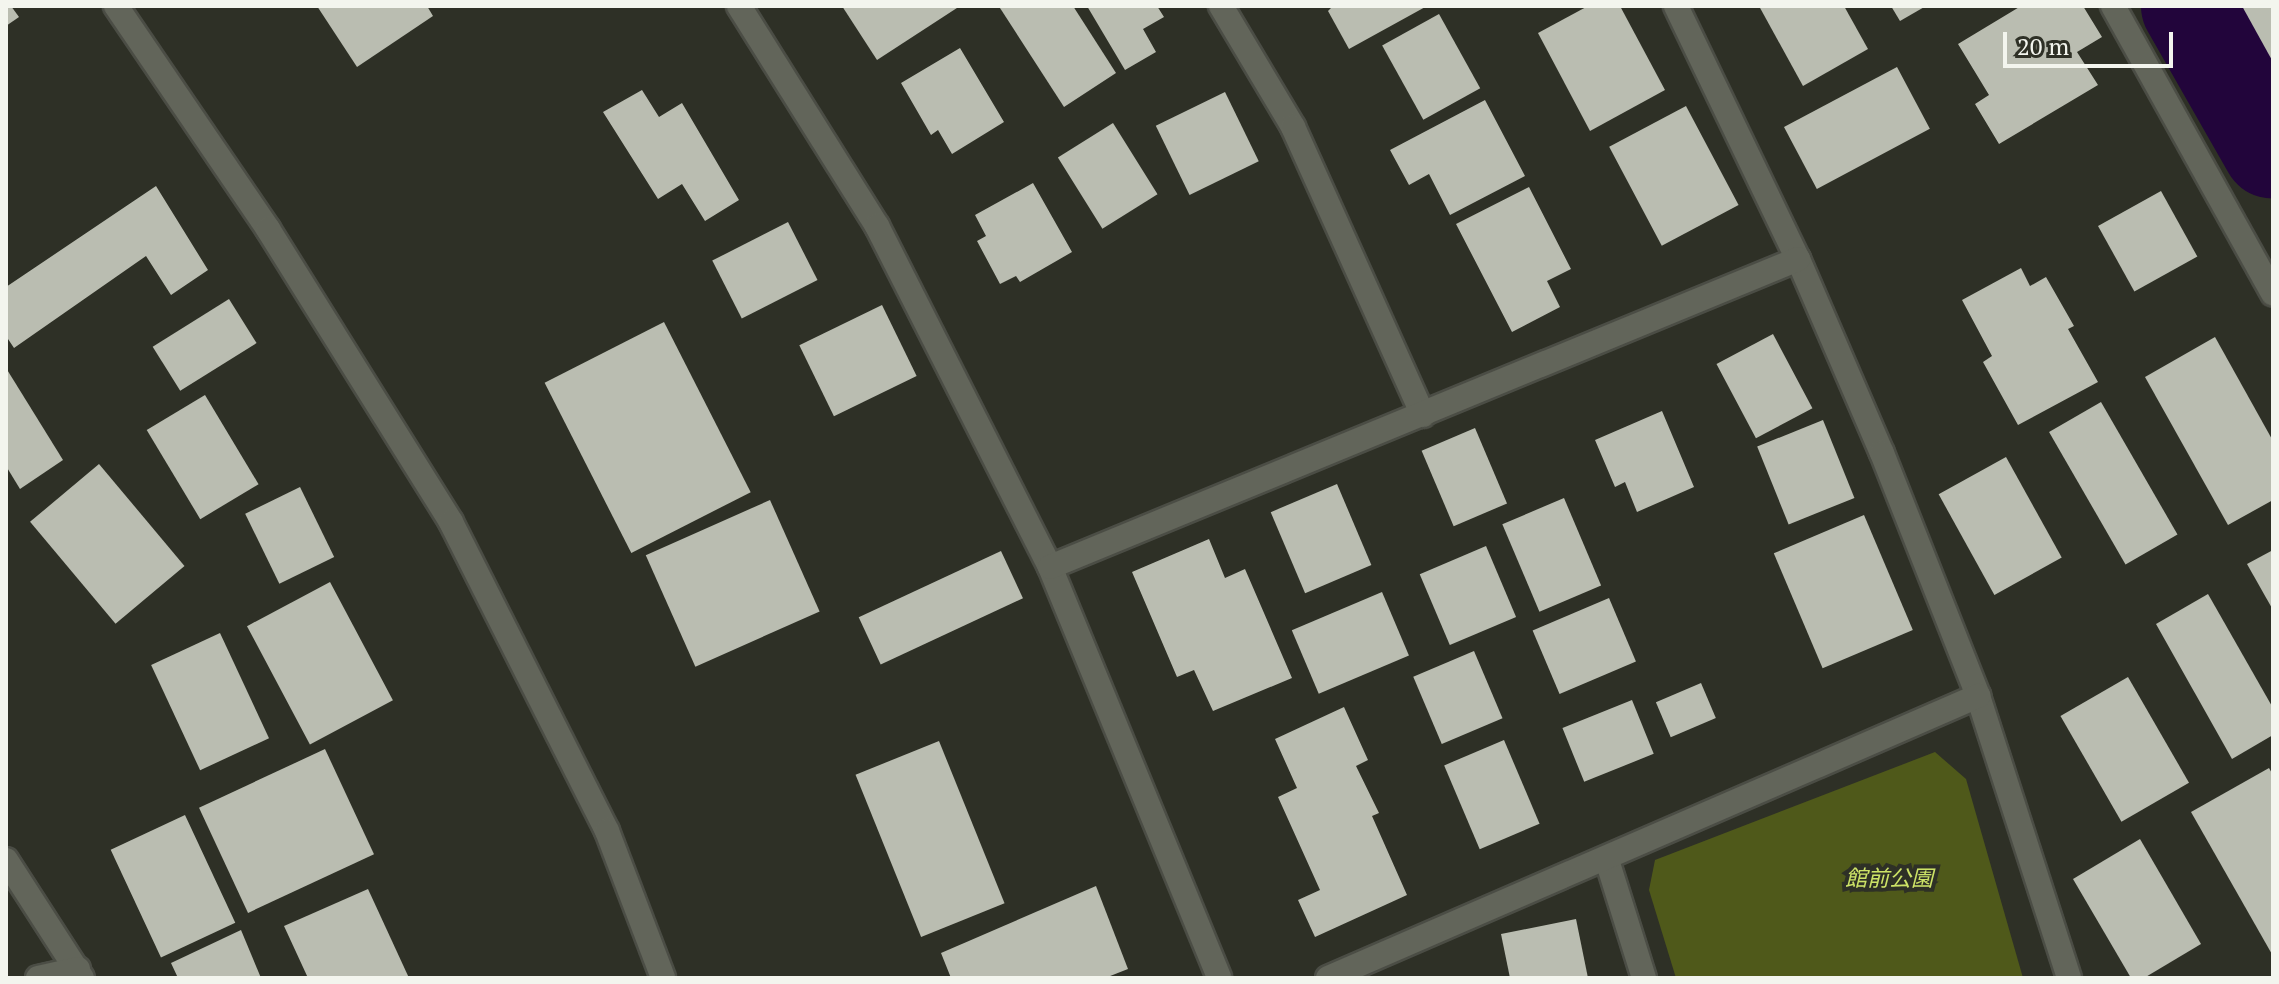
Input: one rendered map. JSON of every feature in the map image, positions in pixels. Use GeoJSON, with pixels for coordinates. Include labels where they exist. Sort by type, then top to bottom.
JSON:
{"type":"FeatureCollection","features":[{"type":"Feature","properties":{"kind":"street"},"geometry":{"type":"LineString","coordinates":[[116,6],[268,229],[451,522],[607,831],[663,978]]}},
{"type":"Feature","properties":{"kind":"street"},"geometry":{"type":"LineString","coordinates":[[739,6],[877,226],[1050,567],[1219,978]]}},
{"type":"Feature","properties":{"kind":"street"},"geometry":{"type":"LineString","coordinates":[[1221,6],[1293,127],[1423,415]]}},
{"type":"Feature","properties":{"kind":"street"},"geometry":{"type":"LineString","coordinates":[[1676,6],[1798,259],[1882,453],[1978,696],[2069,978]]}},
{"type":"Feature","properties":{"kind":"street"},"geometry":{"type":"LineString","coordinates":[[2113,6],[2273,294]]}},
{"type":"Feature","properties":{"kind":"street"},"geometry":{"type":"LineString","coordinates":[[1050,567],[1798,259]]}},
{"type":"Feature","properties":{"kind":"street"},"geometry":{"type":"LineString","coordinates":[[1328,978],[1607,860],[1978,696]]}},
{"type":"Feature","properties":{"kind":"street"},"geometry":{"type":"LineString","coordinates":[[6,860],[80,973],[38,978]]}},
{"type":"Feature","properties":{"kind":"street"},"geometry":{"type":"LineString","coordinates":[[1607,860],[1644,978]]}},
{"type":"Feature","properties":{"kind":"green space","name":"館前公園"},"geometry":{"type":"Polygon","coordinates":[[[1935,752],[1966,779],[2023,978],[1676,978],[1649,890],[1655,860],[1935,752]]]}},
{"type":"Feature","properties":{"kind":"building"},"geometry":{"type":"Polygon","coordinates":[[[6,6],[11,6],[19,17],[6,26],[6,6]]]}},
{"type":"Feature","properties":{"kind":"building"},"geometry":{"type":"Polygon","coordinates":[[[317,6],[427,6],[433,16],[357,67],[317,6]]]}},
{"type":"Feature","properties":{"kind":"building"},"geometry":{"type":"Polygon","coordinates":[[[842,6],[960,6],[877,60],[842,6]]]}},
{"type":"Feature","properties":{"kind":"building"},"geometry":{"type":"Polygon","coordinates":[[[1073,6],[1116,73],[1064,107],[1000,8],[1073,6]]]}},
{"type":"Feature","properties":{"kind":"building"},"geometry":{"type":"Polygon","coordinates":[[[1087,6],[1157,6],[1164,17],[1143,29],[1156,52],[1125,70],[1087,6]]]}},
{"type":"Feature","properties":{"kind":"building"},"geometry":{"type":"Polygon","coordinates":[[[1333,6],[1427,6],[1349,49],[1328,11],[1333,6]]]}},
{"type":"Feature","properties":{"kind":"building"},"geometry":{"type":"Polygon","coordinates":[[[1588,6],[1620,6],[1665,90],[1590,131],[1538,33],[1588,6]]]}},
{"type":"Feature","properties":{"kind":"building"},"geometry":{"type":"Polygon","coordinates":[[[1759,6],[1844,6],[1868,49],[1803,86],[1759,6]]]}},
{"type":"Feature","properties":{"kind":"building"},"geometry":{"type":"Polygon","coordinates":[[[1891,6],[1926,6],[1900,21],[1891,6]]]}},
{"type":"Feature","properties":{"kind":"building"},"geometry":{"type":"Polygon","coordinates":[[[2021,6],[2083,6],[2102,37],[2077,52],[2098,85],[1999,144],[1975,104],[1989,95],[1958,44],[2021,6]]]}},
{"type":"Feature","properties":{"kind":"building"},"geometry":{"type":"Polygon","coordinates":[[[2242,6],[2273,6],[2273,62],[2242,6]]]}},
{"type":"Feature","properties":{"kind":"building"},"geometry":{"type":"Polygon","coordinates":[[[1439,14],[1480,88],[1423,120],[1382,46],[1439,14]]]}},
{"type":"Feature","properties":{"kind":"building"},"geometry":{"type":"Polygon","coordinates":[[[960,48],[1004,122],[952,154],[938,130],[931,135],[901,83],[960,48]]]}},
{"type":"Feature","properties":{"kind":"building"},"geometry":{"type":"Polygon","coordinates":[[[1897,67],[1930,129],[1817,189],[1784,127],[1897,67]]]}},
{"type":"Feature","properties":{"kind":"building"},"geometry":{"type":"Polygon","coordinates":[[[642,90],[659,117],[682,103],[739,200],[705,221],[682,184],[658,199],[603,112],[642,90]]]}},
{"type":"Feature","properties":{"kind":"building"},"geometry":{"type":"Polygon","coordinates":[[[1225,92],[1259,161],[1190,195],[1156,126],[1225,92]]]}},
{"type":"Feature","properties":{"kind":"building"},"geometry":{"type":"Polygon","coordinates":[[[1485,100],[1525,176],[1450,215],[1429,174],[1409,185],[1390,150],[1485,100]]]}},
{"type":"Feature","properties":{"kind":"building"},"geometry":{"type":"Polygon","coordinates":[[[1686,106],[1739,205],[1662,246],[1609,147],[1686,106]]]}},
{"type":"Feature","properties":{"kind":"building"},"geometry":{"type":"Polygon","coordinates":[[[1113,123],[1158,194],[1102,229],[1058,157],[1113,123]]]}},
{"type":"Feature","properties":{"kind":"building"},"geometry":{"type":"Polygon","coordinates":[[[1033,183],[1072,252],[1020,282],[1016,276],[1000,284],[977,241],[986,236],[975,215],[1033,183]]]}},
{"type":"Feature","properties":{"kind":"building"},"geometry":{"type":"Polygon","coordinates":[[[156,186],[208,270],[171,295],[146,256],[14,348],[6,336],[6,287],[156,186]]]}},
{"type":"Feature","properties":{"kind":"building"},"geometry":{"type":"Polygon","coordinates":[[[1529,187],[1571,269],[1547,281],[1560,307],[1512,332],[1456,224],[1529,187]]]}},
{"type":"Feature","properties":{"kind":"building"},"geometry":{"type":"Polygon","coordinates":[[[2161,191],[2197,257],[2134,292],[2098,226],[2161,191]]]}},
{"type":"Feature","properties":{"kind":"building"},"geometry":{"type":"Polygon","coordinates":[[[788,222],[818,280],[742,319],[712,261],[788,222]]]}},
{"type":"Feature","properties":{"kind":"building"},"geometry":{"type":"Polygon","coordinates":[[[2021,268],[2030,286],[2046,277],[2074,326],[2068,329],[2098,382],[2018,425],[1983,362],[1992,356],[1962,300],[2021,268]]]}},
{"type":"Feature","properties":{"kind":"building"},"geometry":{"type":"Polygon","coordinates":[[[229,299],[257,343],[180,391],[153,347],[229,299]]]}},
{"type":"Feature","properties":{"kind":"building"},"geometry":{"type":"Polygon","coordinates":[[[882,305],[917,376],[834,416],[799,345],[882,305]]]}},
{"type":"Feature","properties":{"kind":"building"},"geometry":{"type":"Polygon","coordinates":[[[664,322],[751,492],[631,553],[545,383],[664,322]]]}},
{"type":"Feature","properties":{"kind":"building"},"geometry":{"type":"Polygon","coordinates":[[[1773,334],[1812,408],[1756,438],[1716,364],[1773,334]]]}},
{"type":"Feature","properties":{"kind":"building"},"geometry":{"type":"Polygon","coordinates":[[[2215,337],[2273,441],[2273,500],[2228,525],[2145,377],[2215,337]]]}},
{"type":"Feature","properties":{"kind":"building"},"geometry":{"type":"Polygon","coordinates":[[[6,368],[63,460],[20,489],[6,466],[6,368]]]}},
{"type":"Feature","properties":{"kind":"building"},"geometry":{"type":"Polygon","coordinates":[[[205,395],[259,484],[200,519],[147,430],[205,395]]]}},
{"type":"Feature","properties":{"kind":"building"},"geometry":{"type":"Polygon","coordinates":[[[2101,402],[2178,535],[2126,565],[2049,432],[2101,402]]]}},
{"type":"Feature","properties":{"kind":"building"},"geometry":{"type":"Polygon","coordinates":[[[1662,411],[1694,487],[1637,512],[1625,482],[1615,487],[1595,440],[1662,411]]]}},
{"type":"Feature","properties":{"kind":"building"},"geometry":{"type":"Polygon","coordinates":[[[1823,420],[1854,498],[1789,524],[1757,447],[1823,420]]]}},
{"type":"Feature","properties":{"kind":"building"},"geometry":{"type":"Polygon","coordinates":[[[1475,428],[1507,503],[1454,526],[1422,451],[1475,428]]]}},
{"type":"Feature","properties":{"kind":"building"},"geometry":{"type":"Polygon","coordinates":[[[2006,457],[2062,558],[1994,595],[1939,494],[2006,457]]]}},
{"type":"Feature","properties":{"kind":"building"},"geometry":{"type":"Polygon","coordinates":[[[99,464],[184,566],[116,624],[30,522],[99,464]]]}},
{"type":"Feature","properties":{"kind":"building"},"geometry":{"type":"Polygon","coordinates":[[[1337,484],[1371,565],[1305,593],[1271,512],[1337,484]]]}},
{"type":"Feature","properties":{"kind":"building"},"geometry":{"type":"Polygon","coordinates":[[[300,487],[334,557],[279,584],[245,514],[300,487]]]}},
{"type":"Feature","properties":{"kind":"building"},"geometry":{"type":"Polygon","coordinates":[[[1564,498],[1601,585],[1539,612],[1502,524],[1564,498]]]}},
{"type":"Feature","properties":{"kind":"building"},"geometry":{"type":"Polygon","coordinates":[[[770,500],[820,611],[695,667],[646,555],[770,500]]]}},
{"type":"Feature","properties":{"kind":"building"},"geometry":{"type":"Polygon","coordinates":[[[1864,515],[1913,630],[1823,668],[1774,553],[1864,515]]]}},
{"type":"Feature","properties":{"kind":"building"},"geometry":{"type":"Polygon","coordinates":[[[1209,539],[1225,578],[1245,569],[1292,678],[1213,711],[1194,670],[1177,677],[1132,572],[1209,539]]]}},
{"type":"Feature","properties":{"kind":"building"},"geometry":{"type":"Polygon","coordinates":[[[1486,546],[1516,617],[1450,645],[1420,574],[1486,546]]]}},
{"type":"Feature","properties":{"kind":"building"},"geometry":{"type":"Polygon","coordinates":[[[2273,550],[2273,610],[2247,564],[2273,550]]]}},
{"type":"Feature","properties":{"kind":"building"},"geometry":{"type":"Polygon","coordinates":[[[1001,551],[1023,598],[881,664],[859,617],[1001,551]]]}},
{"type":"Feature","properties":{"kind":"building"},"geometry":{"type":"Polygon","coordinates":[[[330,582],[393,700],[310,744],[247,626],[330,582]]]}},
{"type":"Feature","properties":{"kind":"building"},"geometry":{"type":"Polygon","coordinates":[[[1382,592],[1409,656],[1319,694],[1292,630],[1382,592]]]}},
{"type":"Feature","properties":{"kind":"building"},"geometry":{"type":"Polygon","coordinates":[[[2208,594],[2273,708],[2273,735],[2232,759],[2156,624],[2208,594]]]}},
{"type":"Feature","properties":{"kind":"building"},"geometry":{"type":"Polygon","coordinates":[[[1609,598],[1636,662],[1560,694],[1533,630],[1609,598]]]}},
{"type":"Feature","properties":{"kind":"building"},"geometry":{"type":"Polygon","coordinates":[[[220,633],[269,738],[200,770],[151,665],[220,633]]]}},
{"type":"Feature","properties":{"kind":"building"},"geometry":{"type":"Polygon","coordinates":[[[1474,651],[1503,718],[1442,744],[1413,677],[1474,651]]]}},
{"type":"Feature","properties":{"kind":"building"},"geometry":{"type":"Polygon","coordinates":[[[2128,677],[2189,783],[2121,822],[2060,716],[2128,677]]]}},
{"type":"Feature","properties":{"kind":"building"},"geometry":{"type":"Polygon","coordinates":[[[1701,683],[1716,718],[1671,737],[1656,702],[1701,683]]]}},
{"type":"Feature","properties":{"kind":"building"},"geometry":{"type":"Polygon","coordinates":[[[1632,700],[1654,754],[1584,782],[1562,728],[1632,700]]]}},
{"type":"Feature","properties":{"kind":"building"},"geometry":{"type":"Polygon","coordinates":[[[1344,707],[1368,760],[1356,766],[1379,813],[1372,816],[1407,895],[1315,937],[1298,900],[1320,890],[1278,797],[1297,788],[1275,739],[1344,707]]]}},
{"type":"Feature","properties":{"kind":"building"},"geometry":{"type":"Polygon","coordinates":[[[1504,740],[1540,824],[1480,849],[1444,765],[1504,740]]]}},
{"type":"Feature","properties":{"kind":"building"},"geometry":{"type":"Polygon","coordinates":[[[939,741],[1005,903],[921,937],[856,775],[939,741]]]}},
{"type":"Feature","properties":{"kind":"building"},"geometry":{"type":"Polygon","coordinates":[[[325,749],[374,854],[248,913],[199,808],[325,749]]]}},
{"type":"Feature","properties":{"kind":"building"},"geometry":{"type":"Polygon","coordinates":[[[2269,768],[2273,775],[2273,956],[2191,812],[2269,768]]]}},
{"type":"Feature","properties":{"kind":"building"},"geometry":{"type":"Polygon","coordinates":[[[185,815],[235,923],[161,958],[111,850],[185,815]]]}},
{"type":"Feature","properties":{"kind":"building"},"geometry":{"type":"Polygon","coordinates":[[[2140,839],[2201,944],[2144,978],[2131,978],[2073,879],[2140,839]]]}},
{"type":"Feature","properties":{"kind":"building"},"geometry":{"type":"Polygon","coordinates":[[[1096,886],[1128,969],[1105,978],[951,978],[941,953],[1096,886]]]}},
{"type":"Feature","properties":{"kind":"building"},"geometry":{"type":"Polygon","coordinates":[[[368,889],[409,978],[308,978],[284,926],[368,889]]]}},
{"type":"Feature","properties":{"kind":"building"},"geometry":{"type":"Polygon","coordinates":[[[1576,919],[1588,978],[1510,978],[1501,934],[1576,919]]]}},
{"type":"Feature","properties":{"kind":"building"},"geometry":{"type":"Polygon","coordinates":[[[241,930],[261,978],[178,978],[171,963],[241,930]]]}},
{"type":"Feature","properties":{"kind":"waterway"},"geometry":{"type":"LineString","coordinates":[[2192,6],[2273,148]]}}]}
